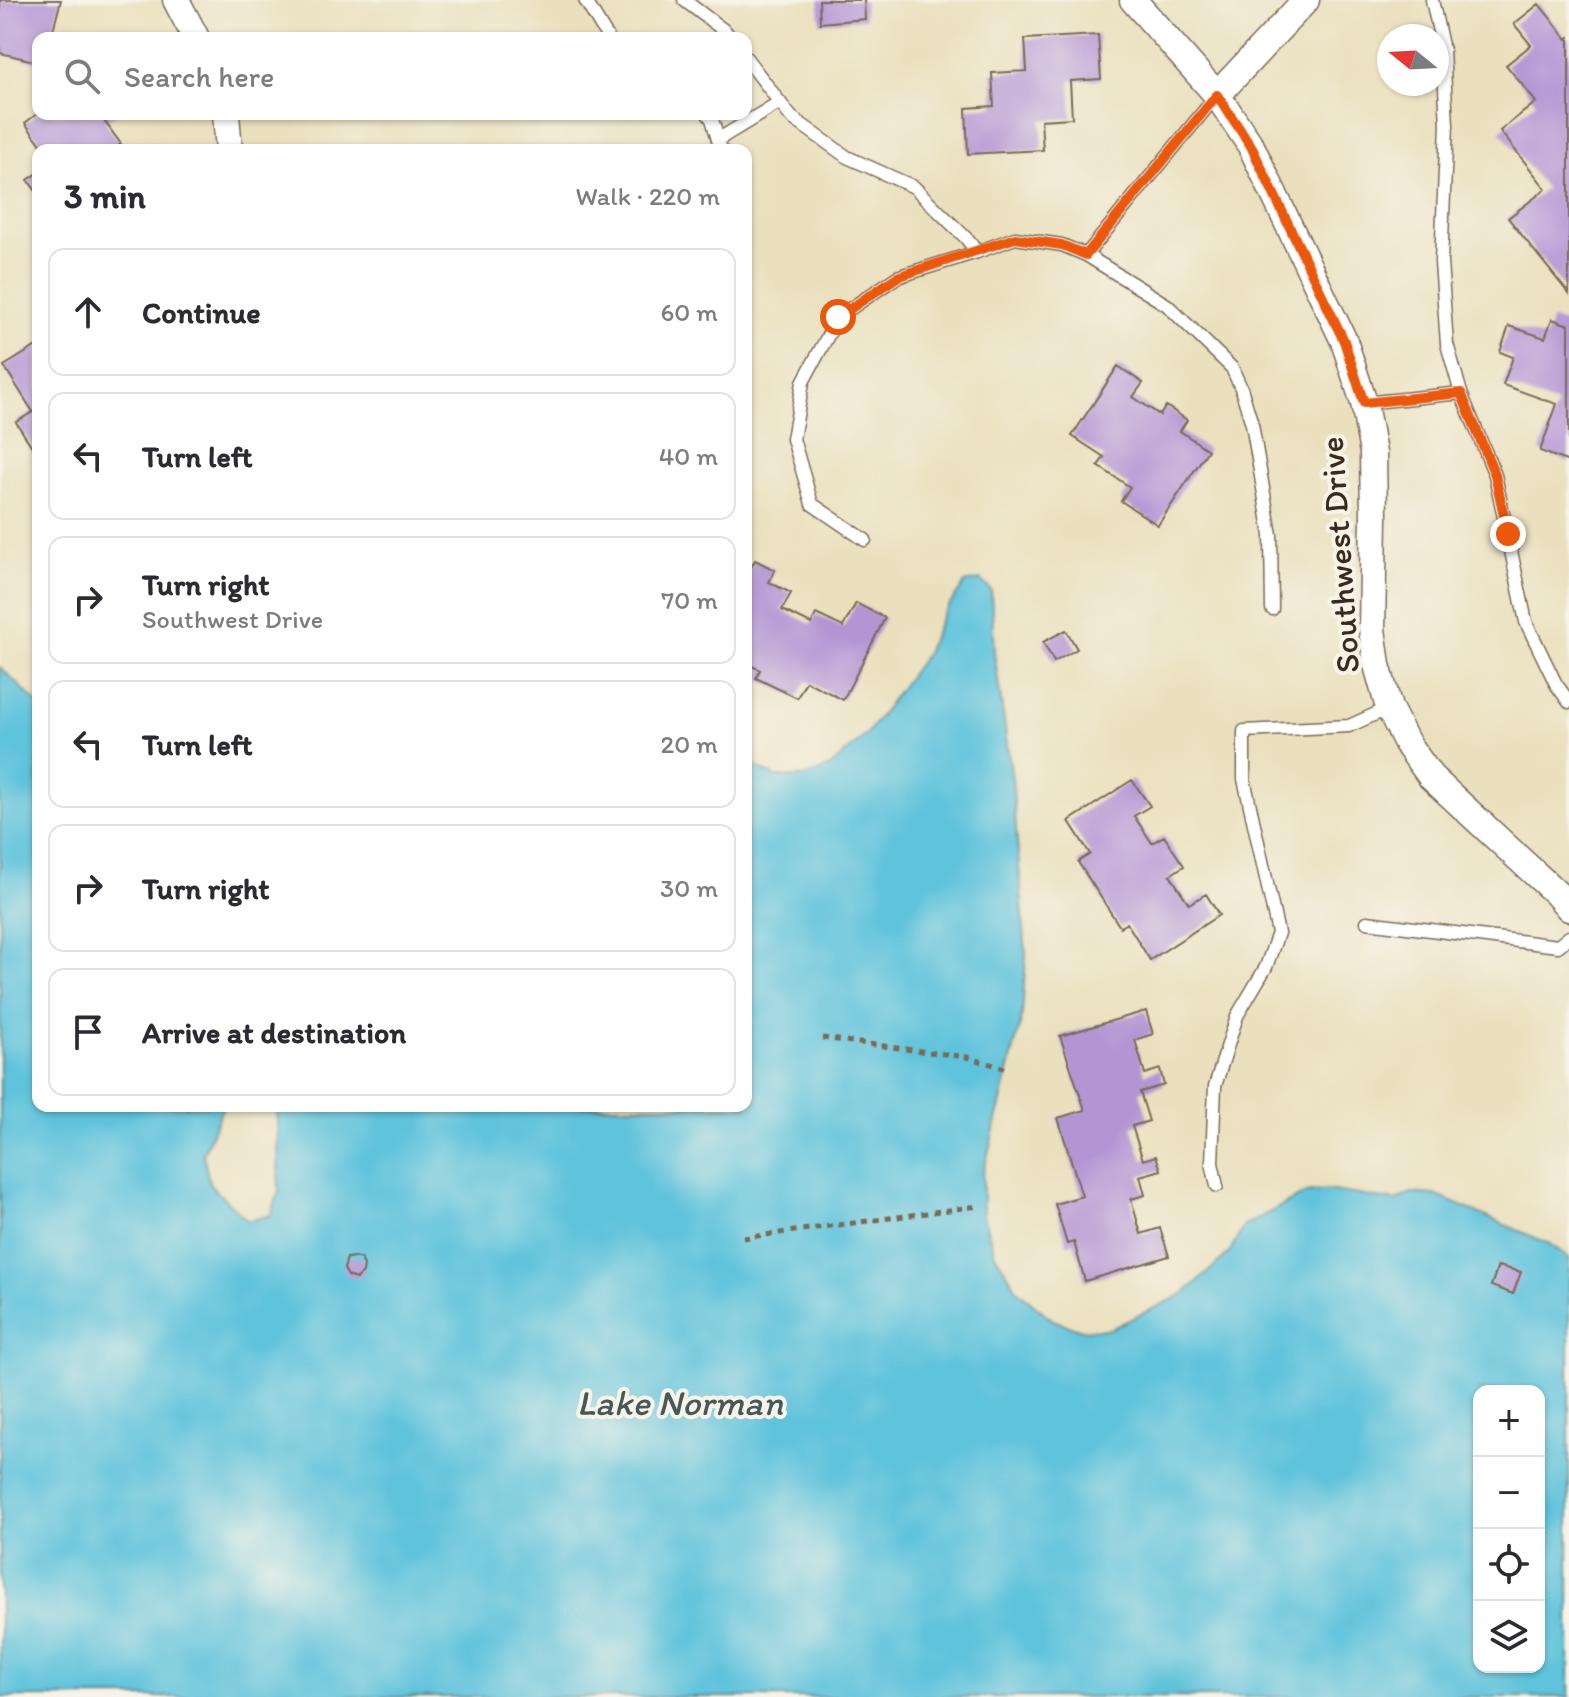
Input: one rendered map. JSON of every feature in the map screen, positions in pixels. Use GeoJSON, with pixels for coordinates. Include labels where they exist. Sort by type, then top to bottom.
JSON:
{"type":"FeatureCollection","features":[{"type":"Feature","properties":{"kind":"street"},"geometry":{"type":"LineString","coordinates":[[176,0],[193,32]]}},
{"type":"Feature","properties":{"kind":"street","name":"Southwest Drive"},"geometry":{"type":"LineString","coordinates":[[1133,0],[1217,95],[1251,146],[1344,341],[1364,403],[1373,453],[1372,629],[1377,665],[1389,708],[1408,745],[1431,777],[1569,908]]}},
{"type":"Feature","properties":{"kind":"street"},"geometry":{"type":"LineString","coordinates":[[1217,95],[1306,0]]}},
{"type":"Feature","properties":{"kind":"street"},"geometry":{"type":"LineString","coordinates":[[226,120],[228,144]]}},
{"type":"Feature","properties":{"kind":"lane"},"geometry":{"type":"LineString","coordinates":[[585,0],[604,32]]}},
{"type":"Feature","properties":{"kind":"lane"},"geometry":{"type":"LineString","coordinates":[[684,0],[726,32]]}},
{"type":"Feature","properties":{"kind":"lane"},"geometry":{"type":"LineString","coordinates":[[1432,0],[1443,50],[1447,125],[1441,262],[1447,344],[1461,393],[1495,475],[1526,622],[1556,684],[1569,702]]}},
{"type":"Feature","properties":{"kind":"lane"},"geometry":{"type":"LineString","coordinates":[[752,66],[791,117],[847,157],[914,187],[977,252]]}},
{"type":"Feature","properties":{"kind":"lane"},"geometry":{"type":"LineString","coordinates":[[1086,255],[1217,95]]}},
{"type":"Feature","properties":{"kind":"lane"},"geometry":{"type":"LineString","coordinates":[[721,144],[780,102]]}},
{"type":"Feature","properties":{"kind":"lane"},"geometry":{"type":"LineString","coordinates":[[712,120],[720,144]]}},
{"type":"Feature","properties":{"kind":"lane"},"geometry":{"type":"LineString","coordinates":[[865,540],[812,504],[793,439],[803,382],[838,317],[897,277],[1015,238],[1062,245],[1086,255],[1167,305],[1232,368],[1252,424],[1271,535],[1272,609]]}},
{"type":"Feature","properties":{"kind":"lane"},"geometry":{"type":"LineString","coordinates":[[1364,403],[1461,393]]}},
{"type":"Feature","properties":{"kind":"lane"},"geometry":{"type":"LineString","coordinates":[[1217,1186],[1212,1163],[1215,1086],[1237,1016],[1266,967],[1278,933],[1244,779],[1244,731],[1349,726],[1389,708]]}},
{"type":"Feature","properties":{"kind":"lane"},"geometry":{"type":"LineString","coordinates":[[1367,922],[1558,946],[1569,937]]}},
{"type":"Feature","properties":{"kind":"path"},"geometry":{"type":"LineString","coordinates":[[822,1038],[967,1057],[1004,1068]]}},
{"type":"Feature","properties":{"kind":"path"},"geometry":{"type":"LineString","coordinates":[[743,1238],[978,1206]]}},
{"type":"Feature","properties":{"kind":"water","name":"Lake Norman"},"geometry":{"type":"Polygon","coordinates":[[[980,580],[991,590],[994,652],[1012,778],[1026,954],[1022,1016],[983,1174],[983,1216],[995,1254],[1018,1291],[1053,1320],[1082,1330],[1110,1329],[1184,1294],[1229,1253],[1244,1226],[1306,1193],[1327,1190],[1396,1201],[1411,1193],[1435,1195],[1550,1244],[1569,1258],[1569,1697],[0,1697],[0,667],[32,698],[32,1112],[220,1112],[203,1154],[210,1185],[248,1221],[271,1215],[279,1191],[277,1112],[752,1112],[752,765],[775,777],[804,777],[830,767],[866,735],[926,653],[942,616],[965,583],[980,580]]]}},
{"type":"Feature","properties":{"kind":"building"},"geometry":{"type":"Polygon","coordinates":[[[0,0],[61,0],[53,32],[32,32],[32,61],[0,53],[0,0]]]}},
{"type":"Feature","properties":{"kind":"building"},"geometry":{"type":"Polygon","coordinates":[[[819,0],[864,0],[865,19],[820,23],[819,0]]]}},
{"type":"Feature","properties":{"kind":"building"},"geometry":{"type":"Polygon","coordinates":[[[1539,4],[1567,39],[1569,37],[1569,294],[1508,218],[1546,189],[1500,131],[1536,102],[1506,65],[1531,45],[1514,24],[1539,4]]]}},
{"type":"Feature","properties":{"kind":"building"},"geometry":{"type":"Polygon","coordinates":[[[1098,35],[1101,79],[1070,81],[1072,118],[1041,120],[1043,150],[968,154],[966,108],[994,106],[992,73],[1027,71],[1025,39],[1098,35]]]}},
{"type":"Feature","properties":{"kind":"building"},"geometry":{"type":"Polygon","coordinates":[[[32,118],[108,120],[105,122],[121,144],[41,144],[25,123],[32,118]]]}},
{"type":"Feature","properties":{"kind":"building"},"geometry":{"type":"Polygon","coordinates":[[[1552,319],[1569,325],[1569,462],[1540,451],[1557,404],[1503,385],[1513,357],[1500,352],[1509,326],[1545,338],[1552,319]]]}},
{"type":"Feature","properties":{"kind":"building"},"geometry":{"type":"Polygon","coordinates":[[[32,349],[32,410],[4,366],[32,349]]]}},
{"type":"Feature","properties":{"kind":"building"},"geometry":{"type":"Polygon","coordinates":[[[1118,366],[1143,383],[1133,397],[1160,415],[1166,406],[1187,420],[1180,431],[1208,450],[1158,525],[1121,501],[1130,487],[1098,466],[1104,457],[1072,436],[1118,366]]]}},
{"type":"Feature","properties":{"kind":"building"},"geometry":{"type":"Polygon","coordinates":[[[32,413],[32,447],[16,422],[32,413]]]}},
{"type":"Feature","properties":{"kind":"building"},"geometry":{"type":"Polygon","coordinates":[[[755,560],[775,570],[769,582],[791,593],[782,610],[811,624],[816,614],[843,627],[856,603],[885,618],[843,700],[806,681],[797,698],[756,678],[760,670],[752,666],[752,566],[755,560]]]}},
{"type":"Feature","properties":{"kind":"building"},"geometry":{"type":"Polygon","coordinates":[[[1066,630],[1077,649],[1054,662],[1043,642],[1066,630]]]}},
{"type":"Feature","properties":{"kind":"building"},"geometry":{"type":"Polygon","coordinates":[[[1132,780],[1150,806],[1134,816],[1152,843],[1164,836],[1184,866],[1170,875],[1189,904],[1206,894],[1219,915],[1150,960],[1127,923],[1120,927],[1078,862],[1090,854],[1069,821],[1132,780]]]}},
{"type":"Feature","properties":{"kind":"building"},"geometry":{"type":"Polygon","coordinates":[[[1146,1011],[1153,1034],[1135,1040],[1145,1074],[1160,1069],[1164,1085],[1140,1092],[1149,1121],[1132,1126],[1143,1160],[1156,1156],[1161,1170],[1140,1176],[1145,1195],[1131,1199],[1141,1234],[1160,1228],[1169,1256],[1085,1281],[1074,1242],[1067,1244],[1055,1204],[1082,1196],[1058,1118],[1085,1110],[1060,1036],[1146,1011]]]}},
{"type":"Feature","properties":{"kind":"building"},"geometry":{"type":"Polygon","coordinates":[[[347,1258],[361,1259],[364,1265],[363,1273],[356,1279],[348,1276],[344,1269],[347,1258]]]}},
{"type":"Feature","properties":{"kind":"building"},"geometry":{"type":"Polygon","coordinates":[[[1498,1266],[1521,1272],[1513,1294],[1491,1286],[1498,1266]]]}},
{"type":"Feature","properties":{"kind":"route"},"geometry":{"type":"LineString","coordinates":[[838,317],[897,277],[1015,238],[1062,245],[1086,255],[1217,95],[1251,146],[1344,341],[1364,403],[1461,393],[1495,475],[1508,534]]}}]}
